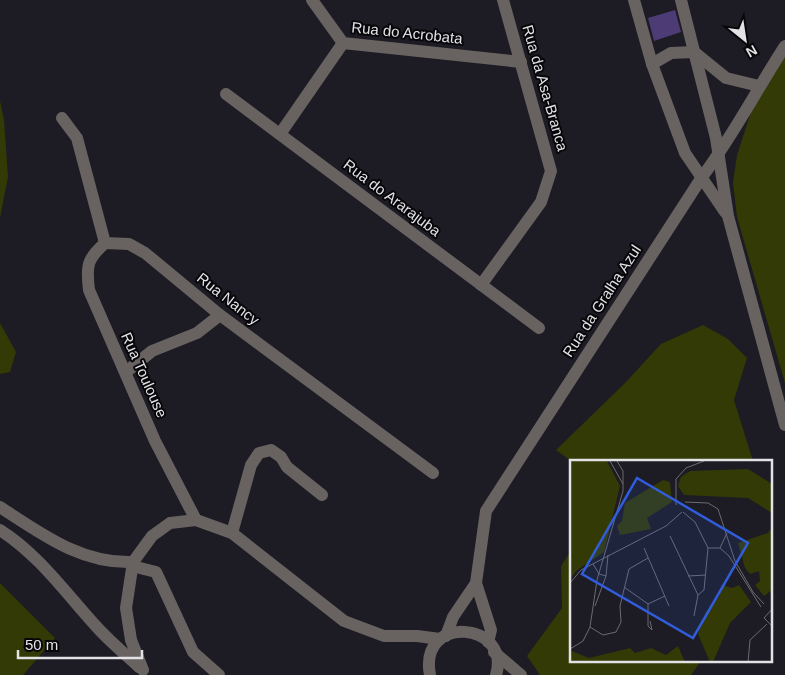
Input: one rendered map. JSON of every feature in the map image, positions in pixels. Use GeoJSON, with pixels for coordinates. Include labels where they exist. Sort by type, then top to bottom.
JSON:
{"type":"FeatureCollection","features":[{"type":"Feature","properties":{"kind":"street","name":"Rua do Acrobata"},"geometry":{"type":"LineString","coordinates":[[312,0],[343,43],[521,62]]}},
{"type":"Feature","properties":{"kind":"street","name":"Rua da Asa-Branca"},"geometry":{"type":"LineString","coordinates":[[481,285],[541,202],[551,171],[502,0]]}},
{"type":"Feature","properties":{"kind":"street"},"geometry":{"type":"LineString","coordinates":[[634,0],[652,64],[685,153],[728,216]]}},
{"type":"Feature","properties":{"kind":"street"},"geometry":{"type":"LineString","coordinates":[[681,0],[716,138],[728,216],[785,425]]}},
{"type":"Feature","properties":{"kind":"street"},"geometry":{"type":"LineString","coordinates":[[280,134],[343,43]]}},
{"type":"Feature","properties":{"kind":"street","name":"Rua da Gralha Azul"},"geometry":{"type":"LineString","coordinates":[[430,675],[428,665],[432,651],[443,638],[454,617],[476,584],[486,511],[702,177],[718,156],[785,46]]}},
{"type":"Feature","properties":{"kind":"street"},"geometry":{"type":"LineString","coordinates":[[652,64],[671,53],[694,52],[726,78],[759,86]]}},
{"type":"Feature","properties":{"kind":"street","name":"Rua do Ararajuba"},"geometry":{"type":"LineString","coordinates":[[226,94],[539,328]]}},
{"type":"Feature","properties":{"kind":"street"},"geometry":{"type":"LineString","coordinates":[[62,118],[78,138],[105,243]]}},
{"type":"Feature","properties":{"kind":"street","name":"Rua Nancy"},"geometry":{"type":"LineString","coordinates":[[105,243],[129,244],[145,253],[220,315],[433,473]]}},
{"type":"Feature","properties":{"kind":"street","name":"Rua Toulouse"},"geometry":{"type":"LineString","coordinates":[[105,243],[91,256],[87,274],[88,290],[155,441],[196,520]]}},
{"type":"Feature","properties":{"kind":"street"},"geometry":{"type":"LineString","coordinates":[[126,372],[152,351],[197,333],[220,315]]}},
{"type":"Feature","properties":{"kind":"street"},"geometry":{"type":"LineString","coordinates":[[232,533],[251,465],[259,454],[271,450],[281,457],[287,467],[322,494]]}},
{"type":"Feature","properties":{"kind":"street"},"geometry":{"type":"LineString","coordinates":[[0,507],[62,546],[93,559],[133,564],[156,572],[193,652],[218,675]]}},
{"type":"Feature","properties":{"kind":"street"},"geometry":{"type":"LineString","coordinates":[[146,673],[131,640],[126,608],[133,564],[152,536],[170,523],[196,520],[232,533],[344,621],[384,636],[443,638],[453,632],[467,631],[481,635],[520,675]]}},
{"type":"Feature","properties":{"kind":"street"},"geometry":{"type":"LineString","coordinates":[[0,530],[13,538],[52,576],[96,627],[146,673]]}},
{"type":"Feature","properties":{"kind":"street","name":"Rua da Gralha Azul"},"geometry":{"type":"LineString","coordinates":[[476,584],[492,630],[491,647],[497,658],[496,675]]}},
{"type":"Feature","properties":{"kind":"green space"},"geometry":{"type":"Polygon","coordinates":[[[785,57],[785,383],[737,217],[733,183],[737,155],[751,112],[785,57]]]}},
{"type":"Feature","properties":{"kind":"green space"},"geometry":{"type":"Polygon","coordinates":[[[0,101],[4,120],[8,177],[0,218],[0,101]]]}},
{"type":"Feature","properties":{"kind":"green space"},"geometry":{"type":"Polygon","coordinates":[[[0,323],[16,352],[10,372],[0,374],[0,323]]]}},
{"type":"Feature","properties":{"kind":"green space"},"geometry":{"type":"Polygon","coordinates":[[[703,325],[728,339],[747,358],[734,400],[753,460],[570,460],[556,450],[626,382],[661,344],[703,325]]]}},
{"type":"Feature","properties":{"kind":"green space"},"geometry":{"type":"Polygon","coordinates":[[[570,552],[570,662],[700,662],[691,675],[540,675],[527,656],[562,608],[561,566],[570,552]]]}},
{"type":"Feature","properties":{"kind":"green space"},"geometry":{"type":"Polygon","coordinates":[[[0,583],[55,638],[23,675],[0,675],[0,583]]]}},
{"type":"Feature","properties":{"kind":"building"},"geometry":{"type":"Polygon","coordinates":[[[675,10],[681,32],[654,41],[648,18],[675,10]]]}}]}
